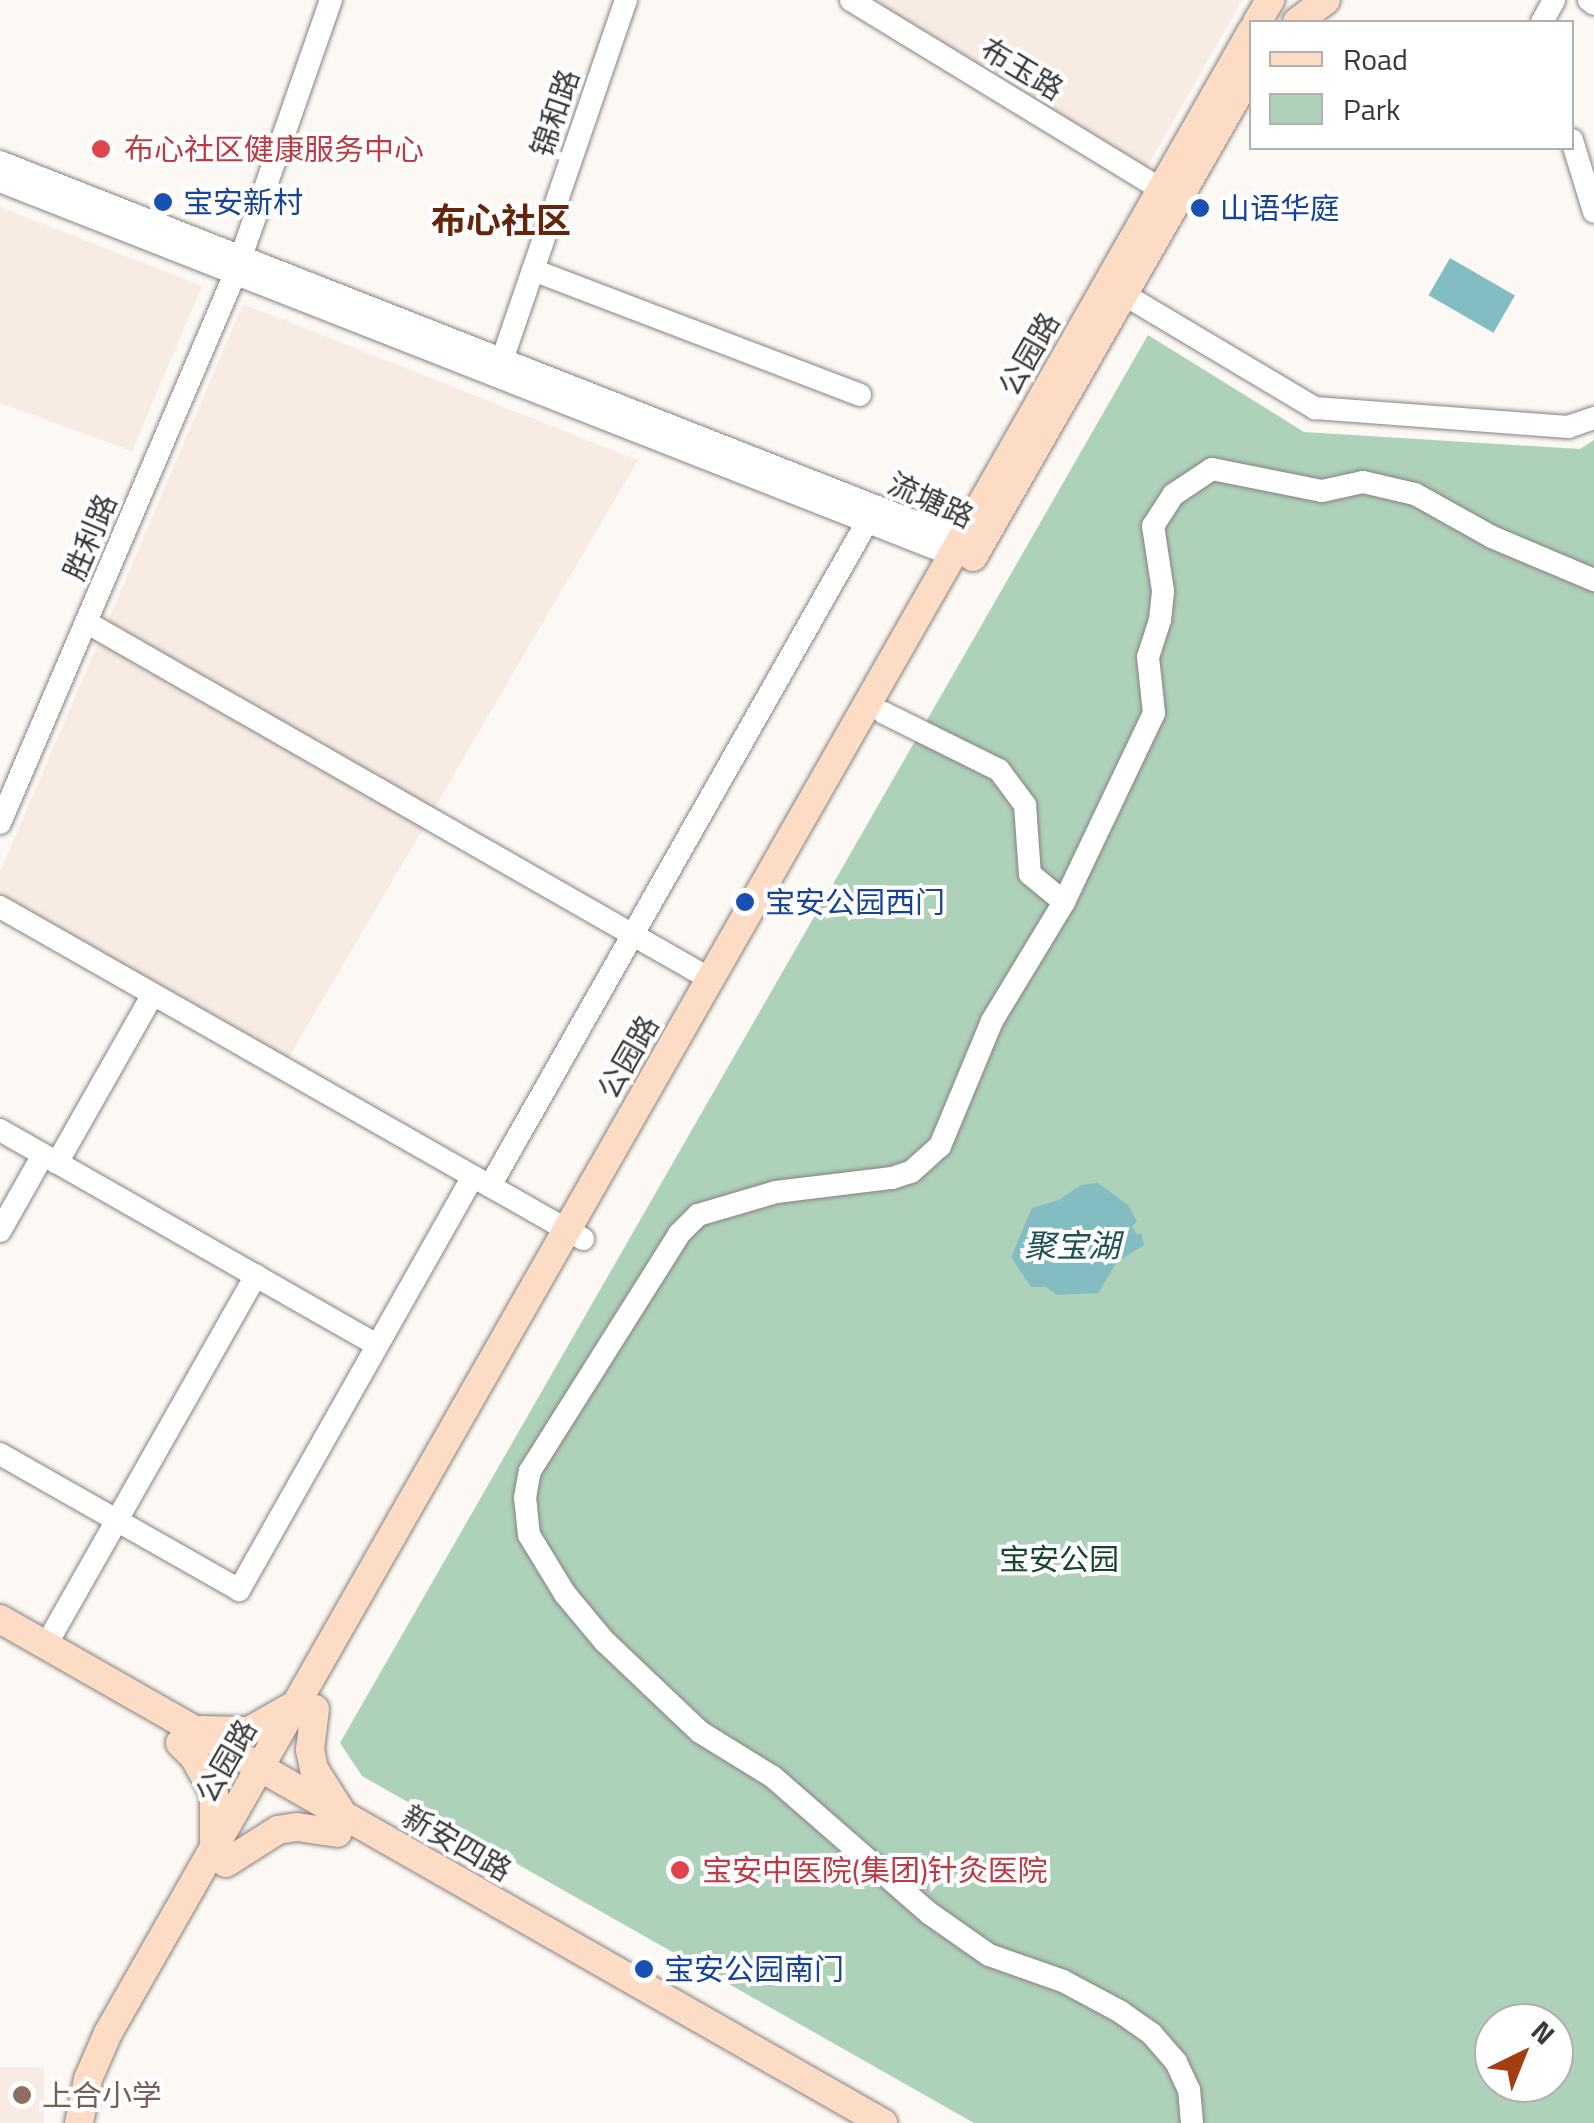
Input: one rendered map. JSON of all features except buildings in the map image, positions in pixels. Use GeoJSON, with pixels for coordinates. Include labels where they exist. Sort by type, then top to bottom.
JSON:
{"type":"FeatureCollection","features":[{"type":"Feature","properties":{"kind":"main road"},"geometry":{"type":"LineString","coordinates":[[1300,20],[1326,0]]}},
{"type":"Feature","properties":{"kind":"main road","name":"公园路"},"geometry":{"type":"LineString","coordinates":[[1115,289],[1161,189],[1249,37]]}},
{"type":"Feature","properties":{"kind":"main road","name":"公园路"},"geometry":{"type":"LineString","coordinates":[[575,1235],[710,979],[1115,289],[1249,75]]}},
{"type":"Feature","properties":{"kind":"main road","name":"公园路"},"geometry":{"type":"LineString","coordinates":[[79,2123],[101,2048],[218,1858],[575,1235],[884,712],[962,550]]}},
{"type":"Feature","properties":{"kind":"main road","name":"新安四路"},"geometry":{"type":"LineString","coordinates":[[0,1619],[185,1735],[846,2123]]}},
{"type":"Feature","properties":{"kind":"main road","name":"新安四路"},"geometry":{"type":"LineString","coordinates":[[0,1640],[185,1735]]}},
{"type":"Feature","properties":{"kind":"main road"},"geometry":{"type":"LineString","coordinates":[[307,1704],[314,1769],[343,1826],[278,1830],[218,1858],[214,1794],[185,1735],[249,1731],[307,1704]]}},
{"type":"Feature","properties":{"kind":"main road","name":"新安四路"},"geometry":{"type":"LineString","coordinates":[[343,1826],[882,2123]]}},
{"type":"Feature","properties":{"kind":"main road","name":"公园路"},"geometry":{"type":"LineString","coordinates":[[98,2123],[106,2082],[218,1858]]}},
{"type":"Feature","properties":{"kind":"street","name":"胜利路"},"geometry":{"type":"LineString","coordinates":[[0,823],[238,265],[332,0]]}},
{"type":"Feature","properties":{"kind":"street","name":"锦和路"},"geometry":{"type":"LineString","coordinates":[[502,360],[626,0]]}},
{"type":"Feature","properties":{"kind":"street","name":"布玉路"},"geometry":{"type":"LineString","coordinates":[[851,0],[1161,189]]}},
{"type":"Feature","properties":{"kind":"street"},"geometry":{"type":"LineString","coordinates":[[1574,147],[1594,212]]}},
{"type":"Feature","properties":{"kind":"street","name":"流塘路"},"geometry":{"type":"LineString","coordinates":[[0,162],[238,265],[867,522],[962,550]]}},
{"type":"Feature","properties":{"kind":"street","name":"流塘路"},"geometry":{"type":"LineString","coordinates":[[0,181],[502,360],[962,550]]}},
{"type":"Feature","properties":{"kind":"street"},"geometry":{"type":"LineString","coordinates":[[533,270],[860,395]]}},
{"type":"Feature","properties":{"kind":"street"},"geometry":{"type":"LineString","coordinates":[[1115,289],[1316,408],[1568,428],[1594,418]]}},
{"type":"Feature","properties":{"kind":"street"},"geometry":{"type":"LineString","coordinates":[[1192,2123],[1182,2076],[1152,2034],[1121,2012],[1062,1981],[989,1955],[929,1913],[773,1777],[700,1732],[605,1642],[565,1594],[529,1534],[524,1498],[530,1471],[679,1234],[698,1215],[776,1192],[892,1178],[911,1172],[940,1146],[992,1021],[1064,902],[1154,713],[1146,679],[1163,591],[1153,526],[1172,496],[1212,469],[1322,491],[1363,482],[1415,494],[1492,537],[1594,580]]}},
{"type":"Feature","properties":{"kind":"street"},"geometry":{"type":"LineString","coordinates":[[0,1454],[238,1590],[377,1345],[633,935],[867,522]]}},
{"type":"Feature","properties":{"kind":"street"},"geometry":{"type":"LineString","coordinates":[[86,622],[710,979]]}},
{"type":"Feature","properties":{"kind":"street"},"geometry":{"type":"LineString","coordinates":[[884,712],[1000,770],[1025,805],[1030,874],[1064,902]]}},
{"type":"Feature","properties":{"kind":"street"},"geometry":{"type":"LineString","coordinates":[[0,907],[575,1235]]}},
{"type":"Feature","properties":{"kind":"street"},"geometry":{"type":"LineString","coordinates":[[0,1231],[153,994]]}},
{"type":"Feature","properties":{"kind":"street"},"geometry":{"type":"LineString","coordinates":[[0,1130],[377,1345]]}},
{"type":"Feature","properties":{"kind":"street"},"geometry":{"type":"LineString","coordinates":[[46,1646],[256,1276]]}},
{"type":"Feature","properties":{"kind":"shaded area"},"geometry":{"type":"Polygon","coordinates":[[[869,0],[1242,0],[1146,169],[869,0]]]}},
{"type":"Feature","properties":{"kind":"shaded area"},"geometry":{"type":"Polygon","coordinates":[[[0,207],[202,286],[132,451],[0,403],[0,207]]]}},
{"type":"Feature","properties":{"kind":"shaded area"},"geometry":{"type":"Polygon","coordinates":[[[243,304],[638,460],[433,810],[107,623],[243,304]]]}},
{"type":"Feature","properties":{"kind":"shaded area"},"geometry":{"type":"Polygon","coordinates":[[[99,641],[424,827],[286,1062],[0,894],[0,872],[99,641]]]}},
{"type":"Feature","properties":{"kind":"shaded area","name":"上合小学"},"geometry":{"type":"Polygon","coordinates":[[[0,2067],[44,2067],[44,2123],[0,2123],[0,2067]]]}},
{"type":"Feature","properties":{"kind":"green space","name":"宝安公园"},"geometry":{"type":"Polygon","coordinates":[[[1148,335],[1304,432],[1580,449],[1594,440],[1594,2123],[974,2123],[362,1776],[340,1743],[1148,335]]]}},
{"type":"Feature","properties":{"kind":"water"},"geometry":{"type":"Polygon","coordinates":[[[1450,258],[1515,296],[1493,333],[1428,295],[1450,258]]]}},
{"type":"Feature","properties":{"kind":"water","name":"聚宝湖"},"geometry":{"type":"Polygon","coordinates":[[[1098,1183],[1128,1205],[1137,1221],[1132,1227],[1136,1234],[1141,1233],[1144,1245],[1117,1262],[1098,1293],[1057,1295],[1046,1287],[1031,1287],[1011,1257],[1032,1208],[1059,1200],[1081,1185],[1098,1183]]]}},
{"type":"Feature","properties":{"kind":"place","name":"布心社区健康服务中心"},"geometry":{"type":"Point","coordinates":[101,149]}},
{"type":"Feature","properties":{"kind":"place","name":"宝安新村"},"geometry":{"type":"Point","coordinates":[163,202]}},
{"type":"Feature","properties":{"kind":"place","name":"山语华庭"},"geometry":{"type":"Point","coordinates":[1200,208]}},
{"type":"Feature","properties":{"kind":"place","name":"宝安公园西门"},"geometry":{"type":"Point","coordinates":[745,902]}},
{"type":"Feature","properties":{"kind":"place","name":"宝安中医院(集团)针灸医院"},"geometry":{"type":"Point","coordinates":[680,1870]}},
{"type":"Feature","properties":{"kind":"place","name":"宝安公园南门"},"geometry":{"type":"Point","coordinates":[644,1969]}},
{"type":"Feature","properties":{"kind":"place","name":"上合小学"},"geometry":{"type":"Point","coordinates":[22,2095]}},
{"type":"Feature","properties":{"kind":"district","name":"布心社区"},"geometry":{"type":"Point","coordinates":[501,220]}}]}
